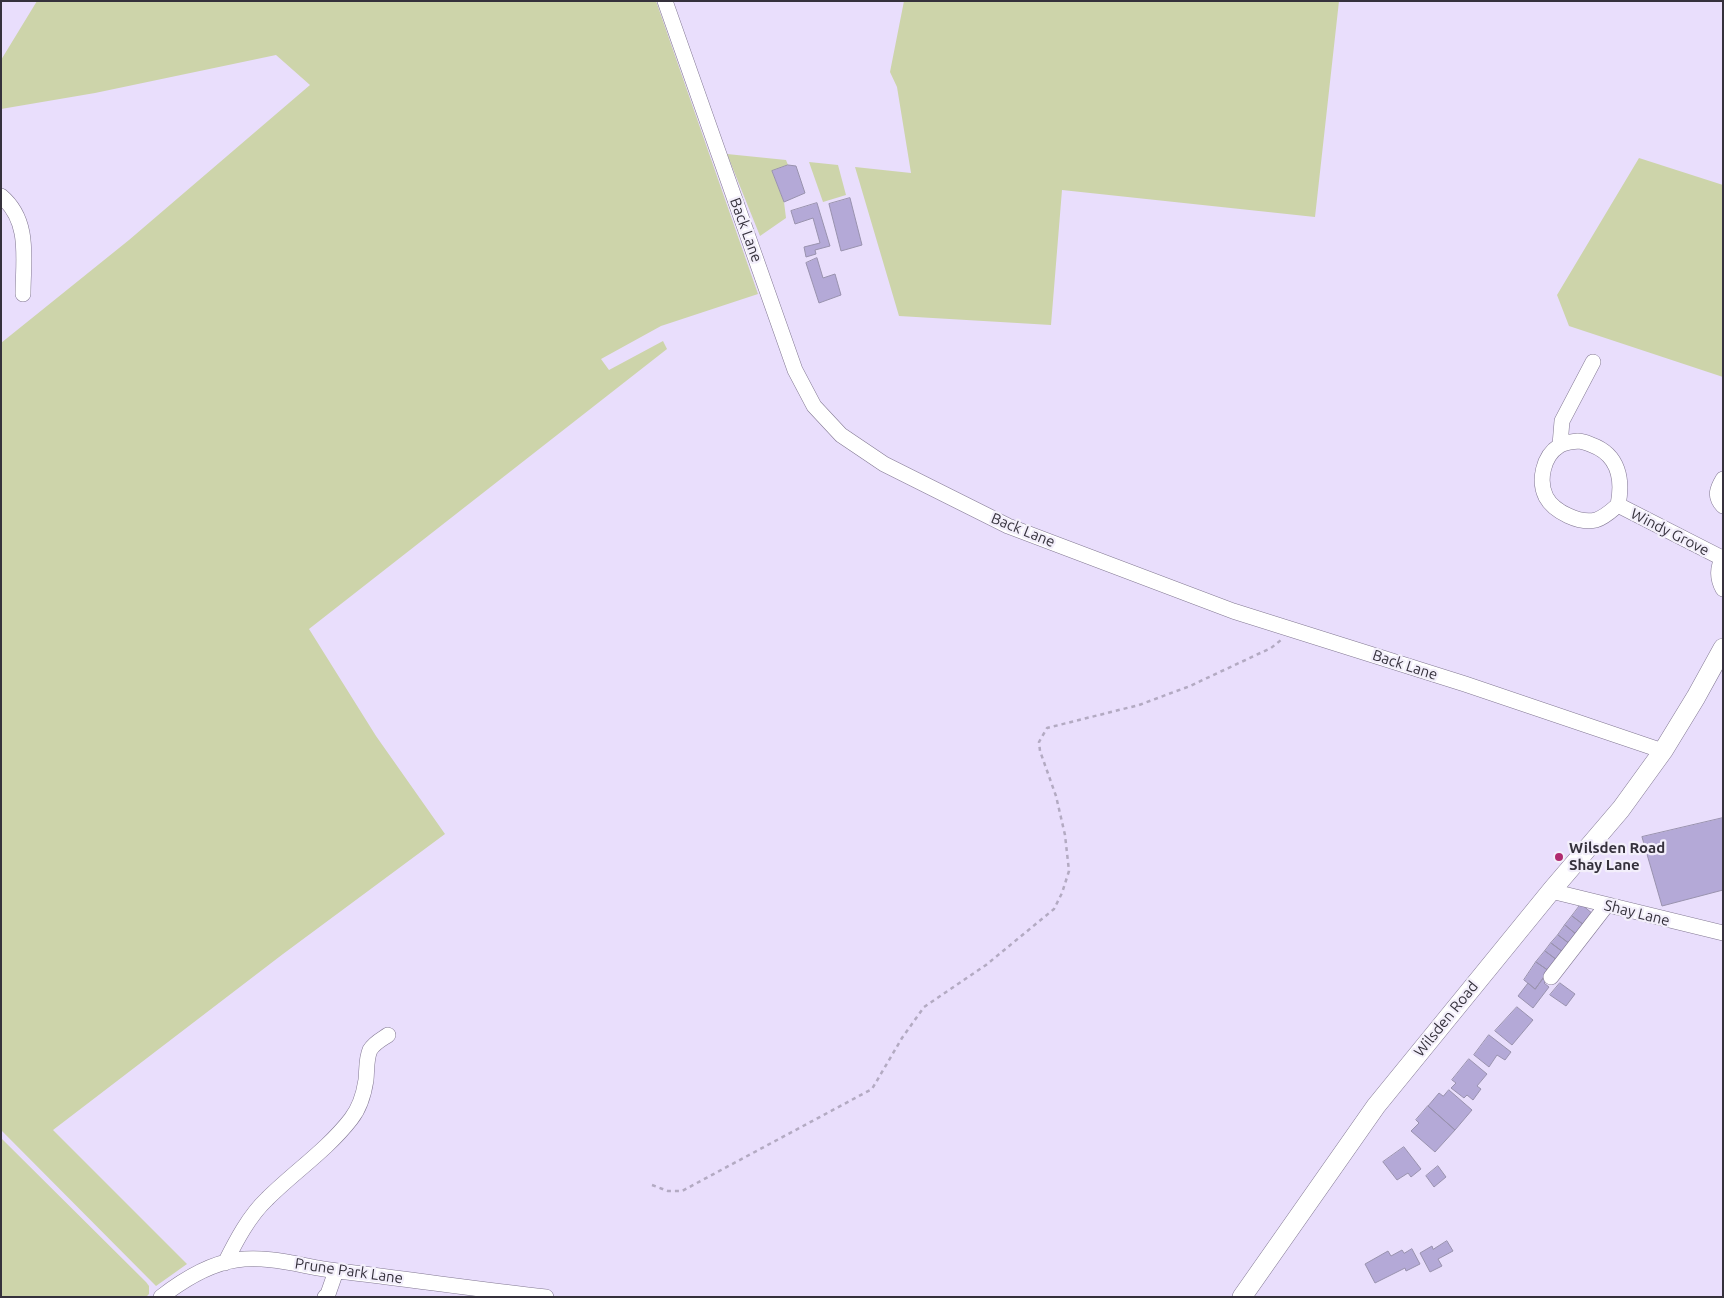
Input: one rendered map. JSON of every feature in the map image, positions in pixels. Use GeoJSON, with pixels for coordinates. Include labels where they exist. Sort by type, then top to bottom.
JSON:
{"type":"FeatureCollection","features":[{"type":"Feature","properties":{"kind":"main road","name":"Wilsden Road"},"geometry":{"type":"LineString","coordinates":[[1242,1297],[1376,1106],[1551,891],[1621,809],[1663,751],[1696,698],[1723,648]]}},
{"type":"Feature","properties":{"kind":"street","name":"Back Lane"},"geometry":{"type":"LineString","coordinates":[[665,1],[795,370],[814,406],[841,436],[884,464],[1008,526],[1233,610],[1465,684],[1663,751]]}},
{"type":"Feature","properties":{"kind":"street"},"geometry":{"type":"LineString","coordinates":[[1,196],[8,201],[19,218],[24,237],[23,294]]}},
{"type":"Feature","properties":{"kind":"street"},"geometry":{"type":"LineString","coordinates":[[1560,445],[1562,420],[1593,362]]}},
{"type":"Feature","properties":{"kind":"street","name":"Windy Grove"},"geometry":{"type":"LineString","coordinates":[[1582,441],[1605,451],[1614,462],[1620,476],[1621,491],[1618,505],[1608,514],[1595,520],[1581,520],[1555,508],[1546,497],[1542,480],[1543,467],[1554,450],[1560,445],[1582,441]]}},
{"type":"Feature","properties":{"kind":"street"},"geometry":{"type":"LineString","coordinates":[[1723,479],[1716,491],[1717,497],[1723,506]]}},
{"type":"Feature","properties":{"kind":"street","name":"Windy Grove"},"geometry":{"type":"LineString","coordinates":[[1618,505],[1722,557],[1718,572],[1719,581],[1723,589]]}},
{"type":"Feature","properties":{"kind":"street","name":"Shay Lane"},"geometry":{"type":"LineString","coordinates":[[1551,891],[1723,934]]}},
{"type":"Feature","properties":{"kind":"street"},"geometry":{"type":"LineString","coordinates":[[1551,977],[1606,906]]}},
{"type":"Feature","properties":{"kind":"street"},"geometry":{"type":"LineString","coordinates":[[225,1263],[235,1242],[265,1200],[332,1140],[352,1118],[360,1101],[365,1083],[371,1049],[388,1035]]}},
{"type":"Feature","properties":{"kind":"street","name":"Prune Park Lane"},"geometry":{"type":"LineString","coordinates":[[162,1297],[200,1271],[236,1260],[283,1261],[336,1271],[546,1297]]}},
{"type":"Feature","properties":{"kind":"street"},"geometry":{"type":"LineString","coordinates":[[325,1297],[328,1294],[336,1271]]}},
{"type":"Feature","properties":{"kind":"path"},"geometry":{"type":"LineString","coordinates":[[652,1185],[668,1191],[682,1191],[872,1090],[902,1038],[924,1007],[986,965],[1054,909],[1062,893],[1069,871],[1065,835],[1056,796],[1040,751],[1039,742],[1047,728],[1139,705],[1190,686],[1271,648],[1291,629]]}},
{"type":"Feature","properties":{"kind":"green space"},"geometry":{"type":"Polygon","coordinates":[[[37,1],[656,1],[758,294],[661,326],[601,359],[609,370],[663,341],[667,349],[309,629],[376,736],[445,834],[283,954],[53,1130],[187,1264],[156,1286],[1,1130],[1,343],[129,240],[310,85],[276,55],[95,93],[1,109],[1,60],[37,1]]]}},
{"type":"Feature","properties":{"kind":"green space"},"geometry":{"type":"Polygon","coordinates":[[[904,1],[1339,1],[1315,217],[1062,190],[1051,325],[899,316],[855,167],[911,173],[897,87],[890,72],[904,1]]]}},
{"type":"Feature","properties":{"kind":"green space"},"geometry":{"type":"Polygon","coordinates":[[[727,154],[786,160],[788,165],[772,171],[784,202],[786,218],[760,236],[727,154]]]}},
{"type":"Feature","properties":{"kind":"green space"},"geometry":{"type":"Polygon","coordinates":[[[1639,158],[1723,185],[1723,377],[1569,326],[1557,295],[1639,158]]]}},
{"type":"Feature","properties":{"kind":"green space"},"geometry":{"type":"Polygon","coordinates":[[[809,162],[838,165],[846,195],[823,202],[809,162]]]}},
{"type":"Feature","properties":{"kind":"green space"},"geometry":{"type":"Polygon","coordinates":[[[1,1138],[146,1282],[149,1286],[149,1294],[146,1297],[1,1297],[1,1138]]]}},
{"type":"Feature","properties":{"kind":"building"},"geometry":{"type":"Polygon","coordinates":[[[788,165],[796,166],[805,193],[784,202],[772,171],[788,165]]]}},
{"type":"Feature","properties":{"kind":"building"},"geometry":{"type":"Polygon","coordinates":[[[850,198],[862,245],[841,251],[829,204],[850,198]]]}},
{"type":"Feature","properties":{"kind":"building"},"geometry":{"type":"Polygon","coordinates":[[[817,203],[830,246],[815,250],[816,254],[806,257],[804,247],[820,243],[813,218],[795,224],[791,211],[817,203]]]}},
{"type":"Feature","properties":{"kind":"building"},"geometry":{"type":"Polygon","coordinates":[[[817,258],[823,278],[835,274],[841,295],[819,303],[806,263],[817,258]]]}},
{"type":"Feature","properties":{"kind":"building"},"geometry":{"type":"Polygon","coordinates":[[[1723,818],[1723,890],[1662,906],[1642,837],[1723,818]]]}},
{"type":"Feature","properties":{"kind":"building"},"geometry":{"type":"Polygon","coordinates":[[[1581,904],[1593,914],[1584,925],[1572,916],[1581,904]]]}},
{"type":"Feature","properties":{"kind":"building"},"geometry":{"type":"Polygon","coordinates":[[[1572,916],[1584,925],[1577,935],[1565,925],[1572,916]]]}},
{"type":"Feature","properties":{"kind":"building"},"geometry":{"type":"Polygon","coordinates":[[[1565,925],[1577,935],[1570,944],[1558,935],[1565,925]]]}},
{"type":"Feature","properties":{"kind":"building"},"geometry":{"type":"Polygon","coordinates":[[[1558,935],[1570,944],[1563,952],[1551,943],[1558,935]]]}},
{"type":"Feature","properties":{"kind":"building"},"geometry":{"type":"Polygon","coordinates":[[[1551,943],[1563,952],[1557,960],[1545,951],[1551,943]]]}},
{"type":"Feature","properties":{"kind":"building"},"geometry":{"type":"Polygon","coordinates":[[[1545,951],[1557,960],[1549,971],[1536,962],[1545,951]]]}},
{"type":"Feature","properties":{"kind":"building"},"geometry":{"type":"Polygon","coordinates":[[[1536,962],[1549,971],[1535,989],[1524,980],[1536,962]]]}},
{"type":"Feature","properties":{"kind":"building"},"geometry":{"type":"Polygon","coordinates":[[[1544,977],[1547,980],[1544,983],[1549,987],[1533,1008],[1518,996],[1528,983],[1535,989],[1544,977]]]}},
{"type":"Feature","properties":{"kind":"building"},"geometry":{"type":"Polygon","coordinates":[[[1560,983],[1575,994],[1566,1006],[1550,995],[1560,983]]]}},
{"type":"Feature","properties":{"kind":"building"},"geometry":{"type":"Polygon","coordinates":[[[1517,1007],[1533,1020],[1512,1045],[1495,1031],[1517,1007]]]}},
{"type":"Feature","properties":{"kind":"building"},"geometry":{"type":"Polygon","coordinates":[[[1489,1035],[1511,1052],[1505,1060],[1497,1055],[1489,1067],[1474,1055],[1489,1035]]]}},
{"type":"Feature","properties":{"kind":"building"},"geometry":{"type":"Polygon","coordinates":[[[1469,1059],[1487,1074],[1477,1086],[1481,1089],[1473,1100],[1467,1095],[1464,1098],[1451,1088],[1456,1083],[1452,1080],[1469,1059]]]}},
{"type":"Feature","properties":{"kind":"building"},"geometry":{"type":"Polygon","coordinates":[[[1449,1090],[1472,1110],[1455,1130],[1428,1106],[1439,1093],[1443,1096],[1449,1090]]]}},
{"type":"Feature","properties":{"kind":"building"},"geometry":{"type":"Polygon","coordinates":[[[1428,1106],[1455,1130],[1435,1152],[1411,1131],[1419,1123],[1416,1120],[1428,1106]]]}},
{"type":"Feature","properties":{"kind":"building"},"geometry":{"type":"Polygon","coordinates":[[[1404,1147],[1421,1169],[1411,1177],[1408,1173],[1397,1180],[1383,1162],[1404,1147]]]}},
{"type":"Feature","properties":{"kind":"building"},"geometry":{"type":"Polygon","coordinates":[[[1438,1166],[1446,1177],[1434,1187],[1426,1176],[1438,1166]]]}},
{"type":"Feature","properties":{"kind":"building"},"geometry":{"type":"Polygon","coordinates":[[[1447,1241],[1453,1251],[1438,1259],[1442,1266],[1430,1272],[1420,1253],[1432,1246],[1433,1249],[1447,1241]]]}},
{"type":"Feature","properties":{"kind":"building"},"geometry":{"type":"Polygon","coordinates":[[[1412,1249],[1420,1264],[1406,1271],[1405,1268],[1375,1283],[1365,1264],[1388,1251],[1391,1256],[1402,1250],[1404,1253],[1412,1249]]]}},
{"type":"Feature","properties":{"kind":"place","name":"Wilsden Road Shay Lane"},"geometry":{"type":"Point","coordinates":[1559,857]}}]}
